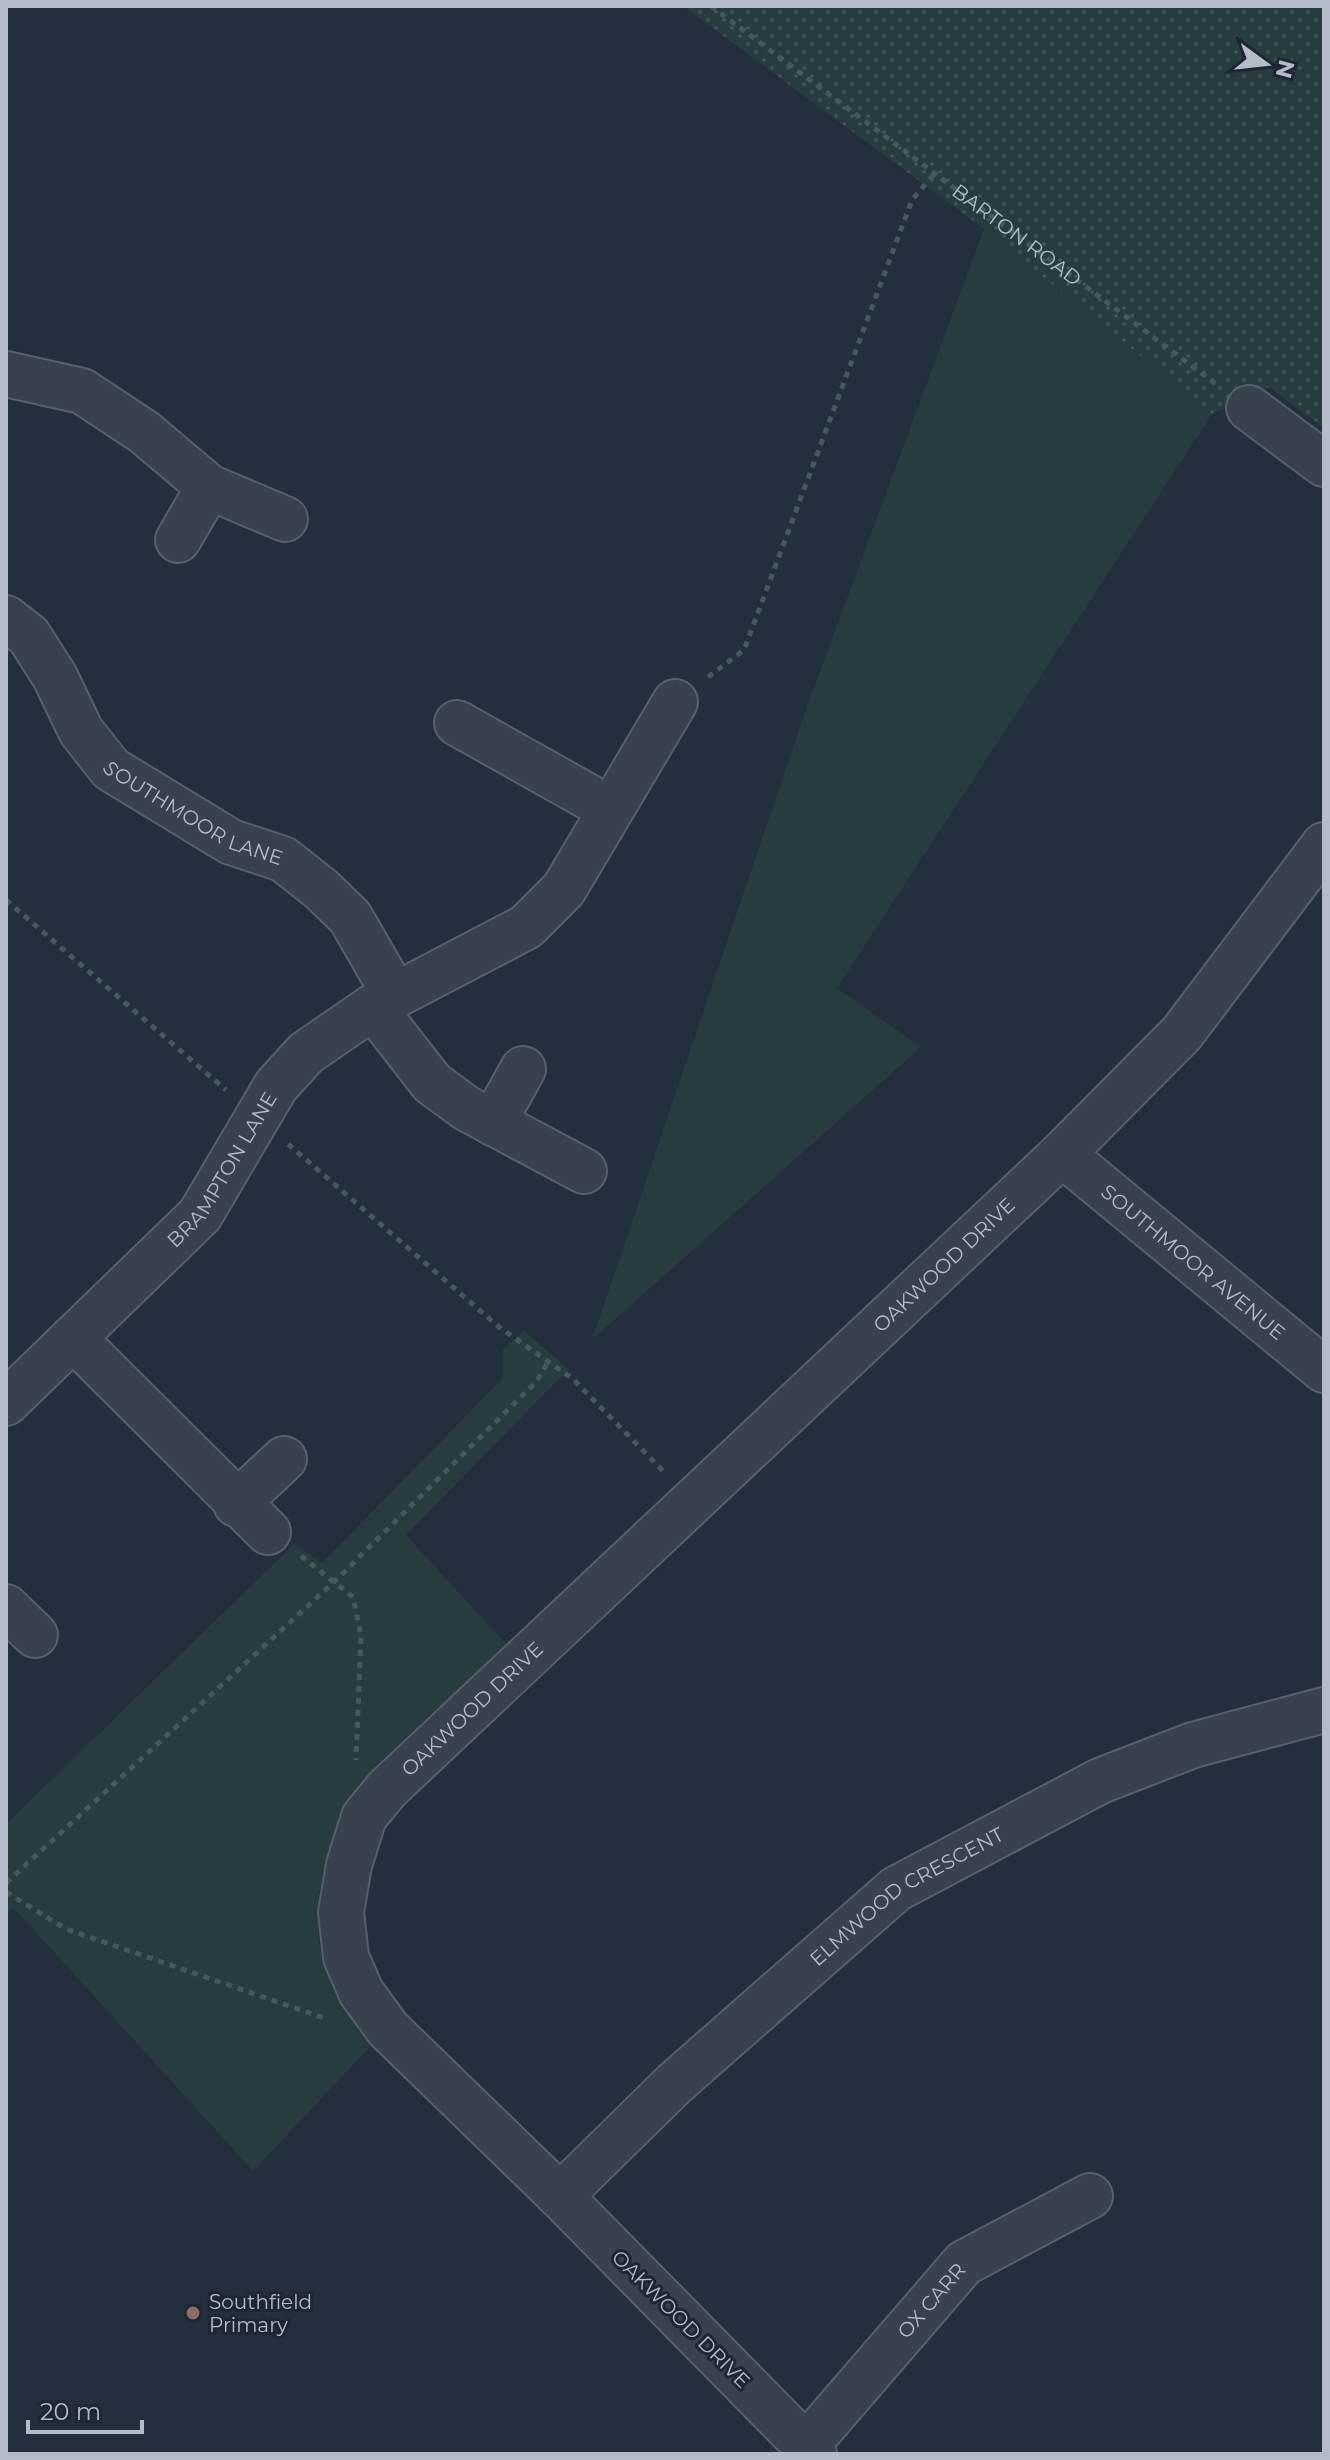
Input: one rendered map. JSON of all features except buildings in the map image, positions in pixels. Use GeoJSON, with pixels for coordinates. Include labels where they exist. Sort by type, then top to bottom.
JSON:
{"type":"FeatureCollection","features":[{"type":"Feature","properties":{"kind":"street"},"geometry":{"type":"LineString","coordinates":[[6,374],[82,391],[144,432],[209,487],[285,519]]}},
{"type":"Feature","properties":{"kind":"street"},"geometry":{"type":"LineString","coordinates":[[1249,408],[1324,464]]}},
{"type":"Feature","properties":{"kind":"street"},"geometry":{"type":"LineString","coordinates":[[178,540],[209,487]]}},
{"type":"Feature","properties":{"kind":"street","name":"SOUTHMOOR LANE"},"geometry":{"type":"LineString","coordinates":[[6,618],[29,636],[55,677],[81,731],[111,769],[231,842],[283,859],[350,917],[384,1001]]}},
{"type":"Feature","properties":{"kind":"street","name":"BRAMPTON LANE"},"geometry":{"type":"LineString","coordinates":[[6,1403],[200,1215],[276,1086],[306,1053],[384,1001],[526,927],[564,889],[675,702]]}},
{"type":"Feature","properties":{"kind":"street"},"geometry":{"type":"LineString","coordinates":[[457,723],[610,809]]}},
{"type":"Feature","properties":{"kind":"street","name":"OAKWOOD DRIVE"},"geometry":{"type":"LineString","coordinates":[[810,2450],[560,2196],[388,2029],[361,1992],[346,1957],[341,1912],[349,1865],[364,1817],[398,1778],[1062,1154],[1182,1033],[1324,845]]}},
{"type":"Feature","properties":{"kind":"street"},"geometry":{"type":"LineString","coordinates":[[384,1001],[432,1083],[493,1123],[584,1171]]}},
{"type":"Feature","properties":{"kind":"street"},"geometry":{"type":"LineString","coordinates":[[493,1123],[523,1069]]}},
{"type":"Feature","properties":{"kind":"street","name":"SOUTHMOOR AVENUE"},"geometry":{"type":"LineString","coordinates":[[1062,1154],[1324,1370]]}},
{"type":"Feature","properties":{"kind":"street"},"geometry":{"type":"LineString","coordinates":[[73,1338],[236,1504],[268,1532]]}},
{"type":"Feature","properties":{"kind":"street"},"geometry":{"type":"LineString","coordinates":[[236,1504],[284,1459]]}},
{"type":"Feature","properties":{"kind":"street","name":"ELMWOOD CRESCENT"},"geometry":{"type":"LineString","coordinates":[[560,2196],[675,2083],[896,1889],[1100,1781],[1193,1745],[1324,1710]]}},
{"type":"Feature","properties":{"kind":"street","name":"OX CARR"},"geometry":{"type":"LineString","coordinates":[[810,2450],[964,2263],[1090,2196]]}},
{"type":"Feature","properties":{"kind":"path","name":"BARTON ROAD"},"geometry":{"type":"LineString","coordinates":[[711,6],[1249,408]]}},
{"type":"Feature","properties":{"kind":"path"},"geometry":{"type":"LineString","coordinates":[[675,702],[744,650],[912,200],[935,173]]}},
{"type":"Feature","properties":{"kind":"path"},"geometry":{"type":"LineString","coordinates":[[6,900],[499,1327],[573,1379],[692,1500]]}},
{"type":"Feature","properties":{"kind":"path"},"geometry":{"type":"LineString","coordinates":[[6,1883],[335,1581],[536,1382],[548,1362]]}},
{"type":"Feature","properties":{"kind":"path"},"geometry":{"type":"LineString","coordinates":[[268,1532],[353,1597],[361,1635],[355,1797],[364,1817]]}},
{"type":"Feature","properties":{"kind":"path"},"geometry":{"type":"LineString","coordinates":[[6,1892],[66,1929],[337,2022],[388,2029]]}},
{"type":"Feature","properties":{"kind":"green space"},"geometry":{"type":"Polygon","coordinates":[[[683,6],[1324,6],[1324,428],[1269,387],[1212,414],[984,229],[683,6]]]}},
{"type":"Feature","properties":{"kind":"green space"},"geometry":{"type":"Polygon","coordinates":[[[984,229],[1212,414],[837,988],[921,1047],[592,1340],[805,712],[984,229]]]}},
{"type":"Feature","properties":{"kind":"green space"},"geometry":{"type":"Polygon","coordinates":[[[524,1331],[569,1369],[406,1535],[507,1645],[378,1763],[344,1808],[328,1854],[317,1902],[319,1944],[332,1987],[371,2046],[253,2171],[14,1908],[6,1914],[6,1824],[294,1544],[322,1563],[502,1379],[503,1349],[524,1331]]]}},
{"type":"Feature","properties":{"kind":"place","name":"Southfield Primary"},"geometry":{"type":"Point","coordinates":[193,2313]}}]}
